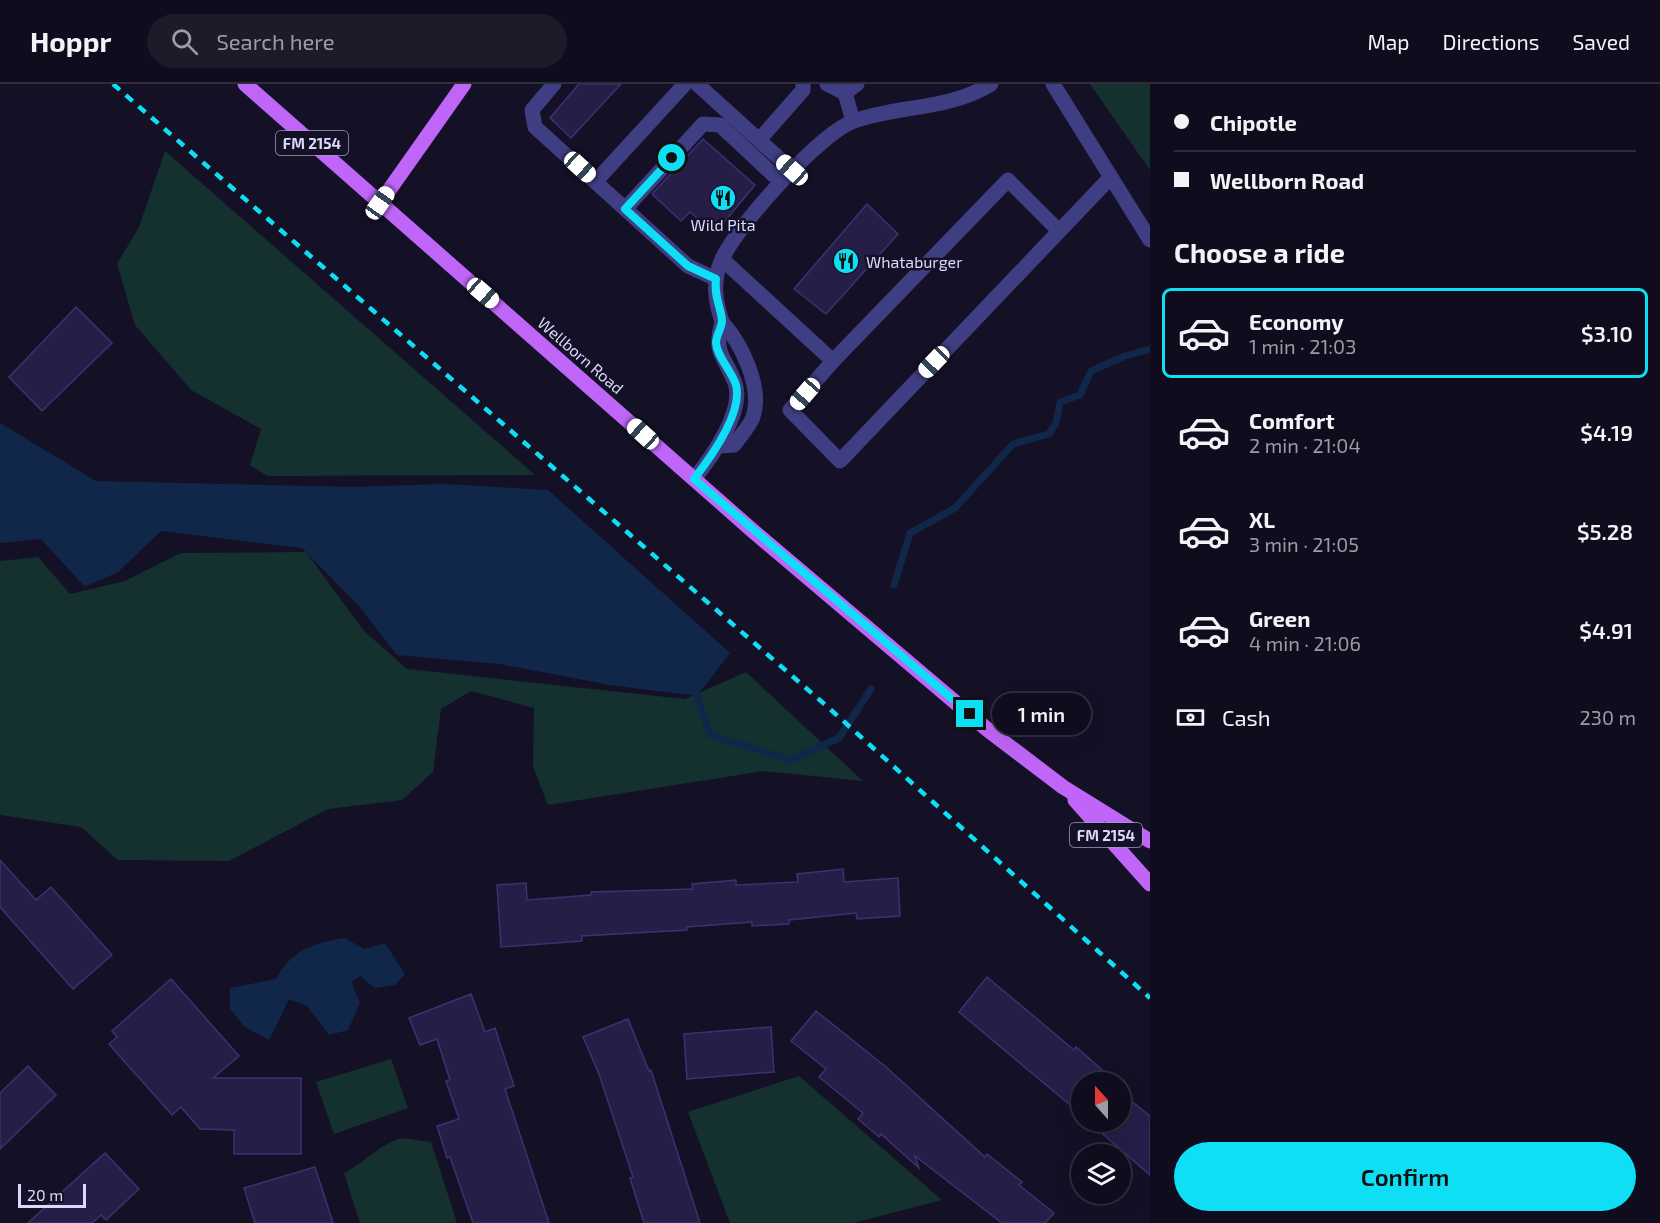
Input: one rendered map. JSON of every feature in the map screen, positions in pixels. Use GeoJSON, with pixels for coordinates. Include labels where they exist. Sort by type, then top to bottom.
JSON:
{"type":"FeatureCollection","features":[{"type":"Feature","properties":{"kind":"main road","name":"Wellborn Road"},"geometry":{"type":"LineString","coordinates":[[245,84],[694,479],[970,714],[1063,787],[1150,841]]}},
{"type":"Feature","properties":{"kind":"main road"},"geometry":{"type":"LineString","coordinates":[[380,203],[464,84]]}},
{"type":"Feature","properties":{"kind":"main road","name":"Wellborn Road"},"geometry":{"type":"LineString","coordinates":[[1063,787],[1150,884]]}},
{"type":"Feature","properties":{"kind":"street"},"geometry":{"type":"LineString","coordinates":[[554,84],[532,110],[535,127],[688,266],[716,279]]}},
{"type":"Feature","properties":{"kind":"street"},"geometry":{"type":"LineString","coordinates":[[534,119],[566,84]]}},
{"type":"Feature","properties":{"kind":"street"},"geometry":{"type":"LineString","coordinates":[[596,181],[685,84]]}},
{"type":"Feature","properties":{"kind":"street"},"geometry":{"type":"LineString","coordinates":[[697,84],[792,170]]}},
{"type":"Feature","properties":{"kind":"street"},"geometry":{"type":"LineString","coordinates":[[759,140],[803,90],[803,84]]}},
{"type":"Feature","properties":{"kind":"street"},"geometry":{"type":"LineString","coordinates":[[827,84],[851,88],[853,122]]}},
{"type":"Feature","properties":{"kind":"street"},"geometry":{"type":"LineString","coordinates":[[694,479],[720,446],[734,445],[753,417],[754,389],[736,338],[722,322],[714,296],[722,259],[792,170],[812,150],[853,122],[935,105],[991,84]]}},
{"type":"Feature","properties":{"kind":"street"},"geometry":{"type":"LineString","coordinates":[[1053,84],[1150,240]]}},
{"type":"Feature","properties":{"kind":"street"},"geometry":{"type":"LineString","coordinates":[[625,209],[703,124],[720,125],[781,182]]}},
{"type":"Feature","properties":{"kind":"street"},"geometry":{"type":"LineString","coordinates":[[1059,231],[1008,180],[833,361],[790,410],[840,461],[1110,178]]}},
{"type":"Feature","properties":{"kind":"street"},"geometry":{"type":"LineString","coordinates":[[722,259],[833,361]]}},
{"type":"Feature","properties":{"kind":"green space"},"geometry":{"type":"Polygon","coordinates":[[[1090,84],[1150,84],[1150,170],[1090,84]]]}},
{"type":"Feature","properties":{"kind":"green space"},"geometry":{"type":"Polygon","coordinates":[[[165,151],[535,475],[267,476],[250,465],[261,429],[191,390],[135,325],[117,264],[139,227],[165,151]]]}},
{"type":"Feature","properties":{"kind":"green space"},"geometry":{"type":"Polygon","coordinates":[[[306,552],[364,631],[407,669],[685,699],[746,672],[863,781],[764,771],[548,805],[533,767],[534,708],[471,691],[441,709],[433,772],[402,800],[328,809],[229,861],[118,860],[81,827],[0,815],[0,561],[38,557],[70,594],[125,581],[181,553],[306,552]]]}},
{"type":"Feature","properties":{"kind":"green space"},"geometry":{"type":"Polygon","coordinates":[[[391,1059],[408,1108],[334,1134],[316,1082],[391,1059]]]}},
{"type":"Feature","properties":{"kind":"green space"},"geometry":{"type":"Polygon","coordinates":[[[799,1076],[942,1200],[853,1223],[730,1223],[688,1112],[799,1076]]]}},
{"type":"Feature","properties":{"kind":"green space"},"geometry":{"type":"Polygon","coordinates":[[[401,1138],[431,1142],[457,1223],[360,1223],[344,1173],[385,1145],[401,1138]]]}},
{"type":"Feature","properties":{"kind":"water"},"geometry":{"type":"Polygon","coordinates":[[[0,423],[96,481],[353,487],[443,484],[548,490],[730,653],[697,696],[610,685],[500,664],[397,655],[358,605],[302,548],[161,531],[118,572],[85,587],[41,539],[0,543],[0,423]]]}},
{"type":"Feature","properties":{"kind":"water"},"geometry":{"type":"Polygon","coordinates":[[[344,938],[364,949],[385,943],[405,974],[395,985],[375,988],[360,976],[351,982],[360,1003],[348,1030],[329,1035],[307,1006],[289,999],[269,1040],[245,1027],[230,1009],[230,988],[276,979],[282,969],[297,954],[313,946],[344,938]]]}},
{"type":"Feature","properties":{"kind":"building"},"geometry":{"type":"Polygon","coordinates":[[[579,84],[621,84],[571,138],[550,118],[579,84]]]}},
{"type":"Feature","properties":{"kind":"building"},"geometry":{"type":"Polygon","coordinates":[[[703,139],[755,185],[715,233],[690,212],[681,221],[652,194],[703,139]]]}},
{"type":"Feature","properties":{"kind":"building","name":"Whataburger"},"geometry":{"type":"Polygon","coordinates":[[[867,204],[898,234],[826,314],[794,289],[867,204]]]}},
{"type":"Feature","properties":{"kind":"building"},"geometry":{"type":"Polygon","coordinates":[[[76,307],[112,343],[42,411],[9,377],[76,307]]]}},
{"type":"Feature","properties":{"kind":"building"},"geometry":{"type":"Polygon","coordinates":[[[0,860],[36,900],[51,887],[112,955],[73,989],[0,907],[0,860]]]}},
{"type":"Feature","properties":{"kind":"building"},"geometry":{"type":"Polygon","coordinates":[[[843,869],[844,882],[898,878],[900,916],[857,919],[856,913],[789,920],[789,924],[752,926],[752,922],[687,927],[687,930],[582,936],[582,941],[501,947],[497,885],[526,883],[527,900],[591,895],[591,892],[693,889],[692,884],[736,880],[736,885],[798,882],[797,874],[843,869]]]}},
{"type":"Feature","properties":{"kind":"building"},"geometry":{"type":"Polygon","coordinates":[[[987,977],[1074,1050],[1076,1047],[1104,1072],[1071,1072],[1071,1106],[959,1012],[987,977]]]}},
{"type":"Feature","properties":{"kind":"building"},"geometry":{"type":"Polygon","coordinates":[[[171,979],[239,1056],[213,1078],[301,1078],[301,1154],[234,1154],[234,1130],[200,1129],[181,1107],[172,1115],[109,1044],[117,1037],[112,1031],[171,979]]]}},
{"type":"Feature","properties":{"kind":"building"},"geometry":{"type":"Polygon","coordinates":[[[471,994],[485,1032],[495,1028],[514,1086],[505,1089],[549,1223],[473,1223],[450,1157],[447,1158],[437,1126],[459,1119],[446,1081],[450,1080],[437,1039],[420,1045],[409,1018],[471,994]]]}},
{"type":"Feature","properties":{"kind":"building"},"geometry":{"type":"Polygon","coordinates":[[[816,1011],[886,1067],[985,1157],[987,1154],[1022,1182],[1019,1185],[1054,1213],[1045,1223],[1002,1223],[915,1156],[919,1168],[881,1134],[879,1137],[858,1119],[863,1113],[819,1077],[826,1069],[791,1041],[816,1011]]]}},
{"type":"Feature","properties":{"kind":"building"},"geometry":{"type":"Polygon","coordinates":[[[628,1019],[649,1071],[651,1070],[700,1223],[644,1223],[630,1178],[633,1177],[599,1074],[583,1037],[628,1019]]]}},
{"type":"Feature","properties":{"kind":"building"},"geometry":{"type":"Polygon","coordinates":[[[771,1027],[774,1072],[687,1079],[684,1034],[771,1027]]]}},
{"type":"Feature","properties":{"kind":"building"},"geometry":{"type":"Polygon","coordinates":[[[28,1066],[56,1095],[0,1149],[0,1093],[28,1066]]]}},
{"type":"Feature","properties":{"kind":"building"},"geometry":{"type":"Polygon","coordinates":[[[1131,1101],[1150,1116],[1150,1175],[1131,1158],[1131,1144],[1114,1144],[1101,1132],[1131,1132],[1131,1101]]]}},
{"type":"Feature","properties":{"kind":"building"},"geometry":{"type":"Polygon","coordinates":[[[105,1153],[139,1189],[106,1220],[101,1215],[92,1223],[28,1223],[105,1153]]]}},
{"type":"Feature","properties":{"kind":"building"},"geometry":{"type":"Polygon","coordinates":[[[315,1167],[333,1223],[255,1223],[244,1188],[315,1167]]]}},
{"type":"Feature","properties":{"kind":"waterway"},"geometry":{"type":"LineString","coordinates":[[894,585],[910,533],[955,508],[1013,444],[1049,434],[1056,423],[1060,402],[1080,395],[1091,371],[1125,356],[1150,349]]}},
{"type":"Feature","properties":{"kind":"waterway"},"geometry":{"type":"LineString","coordinates":[[697,696],[710,735],[791,760],[839,738],[871,689]]}},
{"type":"Feature","properties":{"kind":"railway"},"geometry":{"type":"LineString","coordinates":[[113,84],[830,709],[1150,998]]}},
{"type":"Feature","properties":{"kind":"place","name":"Wild Pita"},"geometry":{"type":"Point","coordinates":[723,198]}},
{"type":"Feature","properties":{"kind":"place","name":"Whataburger"},"geometry":{"type":"Point","coordinates":[846,261]}},
{"type":"Feature","properties":{"kind":"route"},"geometry":{"type":"LineString","coordinates":[[672,158],[625,209],[688,266],[716,279],[714,296],[722,322],[716,343],[736,386],[735,412],[723,433],[720,446],[694,479],[970,714]]}}]}
